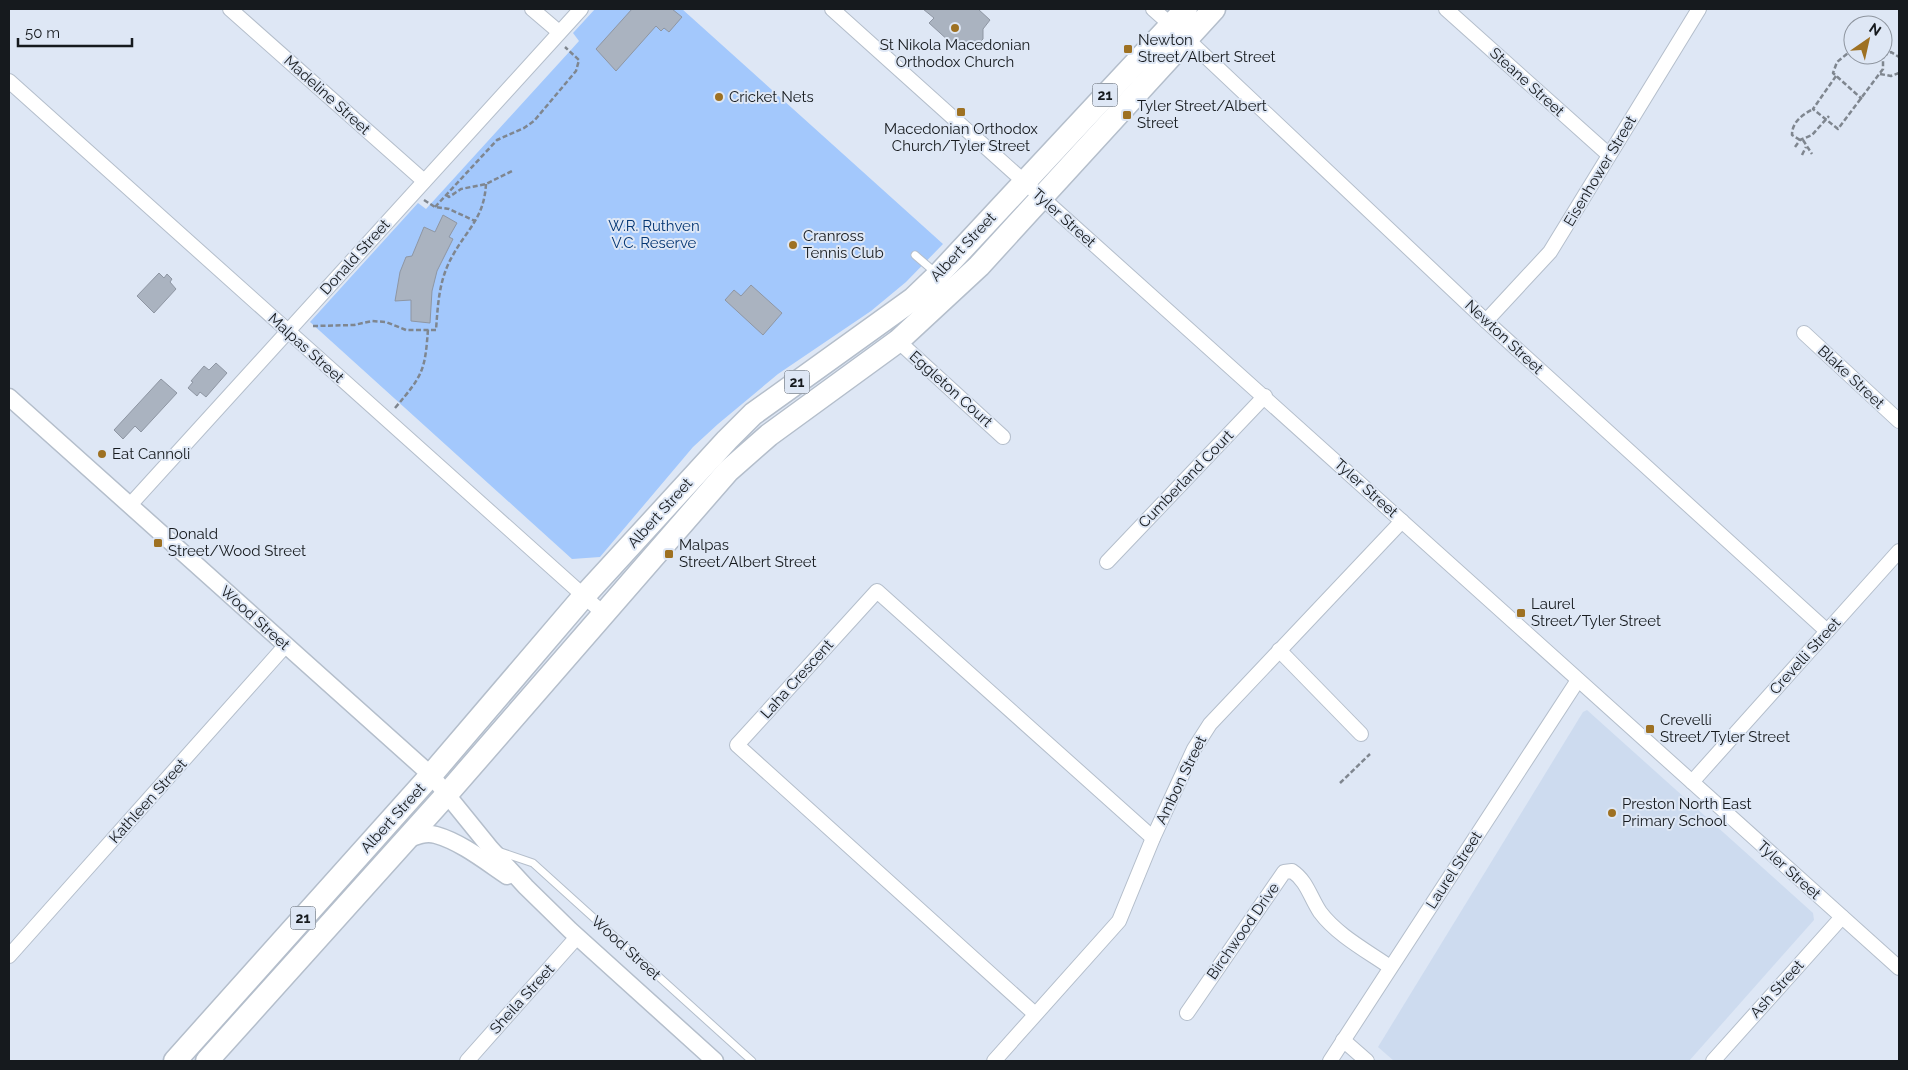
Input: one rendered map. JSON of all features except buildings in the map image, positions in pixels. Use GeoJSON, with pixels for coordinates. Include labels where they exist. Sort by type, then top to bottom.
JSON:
{"type":"FeatureCollection","features":[{"type":"Feature","properties":{"kind":"highway","name":"Albert Street"},"geometry":{"type":"LineString","coordinates":[[207,1061],[448,793],[728,471],[768,435],[898,341],[979,266],[1040,198],[1179,32],[1186,9]]}},
{"type":"Feature","properties":{"kind":"highway","name":"Albert Street"},"geometry":{"type":"LineString","coordinates":[[175,1061],[431,775],[584,596],[753,414],[912,299],[938,275],[1024,182],[1179,32],[1214,9]]}},
{"type":"Feature","properties":{"kind":"highway"},"geometry":{"type":"LineString","coordinates":[[753,414],[768,435]]}},
{"type":"Feature","properties":{"kind":"highway"},"geometry":{"type":"LineString","coordinates":[[217,1014],[235,1031]]}},
{"type":"Feature","properties":{"kind":"street","name":"Madeline Street"},"geometry":{"type":"LineString","coordinates":[[230,9],[424,181]]}},
{"type":"Feature","properties":{"kind":"street"},"geometry":{"type":"LineString","coordinates":[[532,9],[557,35]]}},
{"type":"Feature","properties":{"kind":"street","name":"Donald Street"},"geometry":{"type":"LineString","coordinates":[[130,505],[581,9]]}},
{"type":"Feature","properties":{"kind":"street","name":"Tyler Street"},"geometry":{"type":"LineString","coordinates":[[832,9],[1040,198],[1265,396],[1899,968]]}},
{"type":"Feature","properties":{"kind":"street","name":"Newton Street"},"geometry":{"type":"LineString","coordinates":[[1153,9],[1486,321],[1827,631]]}},
{"type":"Feature","properties":{"kind":"street","name":"Steane Street"},"geometry":{"type":"LineString","coordinates":[[1446,9],[1609,155]]}},
{"type":"Feature","properties":{"kind":"street","name":"Eisenhower Street"},"geometry":{"type":"LineString","coordinates":[[1486,321],[1550,252],[1699,9]]}},
{"type":"Feature","properties":{"kind":"street","name":"Malpas Street"},"geometry":{"type":"LineString","coordinates":[[9,81],[604,614]]}},
{"type":"Feature","properties":{"kind":"street","name":"Blake Street"},"geometry":{"type":"LineString","coordinates":[[1804,333],[1899,421]]}},
{"type":"Feature","properties":{"kind":"street","name":"Eggleton Court"},"geometry":{"type":"LineString","coordinates":[[898,341],[1003,437]]}},
{"type":"Feature","properties":{"kind":"street","name":"Cumberland Court"},"geometry":{"type":"LineString","coordinates":[[1107,562],[1265,396]]}},
{"type":"Feature","properties":{"kind":"street","name":"Wood Street"},"geometry":{"type":"LineString","coordinates":[[9,397],[431,775],[448,793],[491,849],[526,888],[577,937],[715,1061]]}},
{"type":"Feature","properties":{"kind":"street","name":"Ambon Street"},"geometry":{"type":"LineString","coordinates":[[994,1061],[1119,921],[1153,838],[1202,736],[1210,724],[1402,521]]}},
{"type":"Feature","properties":{"kind":"street","name":"Crevelli Street"},"geometry":{"type":"LineString","coordinates":[[1692,782],[1899,552]]}},
{"type":"Feature","properties":{"kind":"street","name":"Laha Crescent"},"geometry":{"type":"LineString","coordinates":[[1036,1014],[737,745],[877,591],[1153,838]]}},
{"type":"Feature","properties":{"kind":"street","name":"Kathleen Street"},"geometry":{"type":"LineString","coordinates":[[9,956],[286,645]]}},
{"type":"Feature","properties":{"kind":"street"},"geometry":{"type":"LineString","coordinates":[[1279,650],[1361,734]]}},
{"type":"Feature","properties":{"kind":"street","name":"Laurel Street"},"geometry":{"type":"LineString","coordinates":[[1330,1061],[1578,680]]}},
{"type":"Feature","properties":{"kind":"street"},"geometry":{"type":"LineString","coordinates":[[403,841],[423,834],[436,835],[469,852],[526,888]]}},
{"type":"Feature","properties":{"kind":"street","name":"Birchwood Drive"},"geometry":{"type":"LineString","coordinates":[[1187,1013],[1284,872],[1292,871],[1301,877],[1320,912],[1352,940],[1390,968]]}},
{"type":"Feature","properties":{"kind":"street","name":"Ash Street"},"geometry":{"type":"LineString","coordinates":[[1713,1061],[1842,917]]}},
{"type":"Feature","properties":{"kind":"street","name":"Sheila Street"},"geometry":{"type":"LineString","coordinates":[[467,1061],[577,937]]}},
{"type":"Feature","properties":{"kind":"street"},"geometry":{"type":"LineString","coordinates":[[1343,1040],[1367,1061]]}},
{"type":"Feature","properties":{"kind":"lane"},"geometry":{"type":"LineString","coordinates":[[915,255],[938,275]]}},
{"type":"Feature","properties":{"kind":"lane","name":"Wood Street"},"geometry":{"type":"LineString","coordinates":[[491,849],[532,864],[752,1061]]}},
{"type":"Feature","properties":{"kind":"path"},"geometry":{"type":"LineString","coordinates":[[475,221],[449,209],[435,207],[497,140],[524,128],[534,121],[576,71],[579,60],[557,35]]}},
{"type":"Feature","properties":{"kind":"path"},"geometry":{"type":"LineString","coordinates":[[1843,57],[1836,62],[1833,73],[1862,99]]}},
{"type":"Feature","properties":{"kind":"path"},"geometry":{"type":"LineString","coordinates":[[1813,109],[1838,129],[1862,99],[1884,65]]}},
{"type":"Feature","properties":{"kind":"path"},"geometry":{"type":"LineString","coordinates":[[1880,74],[1890,76],[1899,73]]}},
{"type":"Feature","properties":{"kind":"path"},"geometry":{"type":"LineString","coordinates":[[1812,154],[1801,140],[1792,135],[1793,127],[1801,117],[1813,109],[1836,76]]}},
{"type":"Feature","properties":{"kind":"path"},"geometry":{"type":"LineString","coordinates":[[1795,147],[1801,140],[1812,135],[1829,116]]}},
{"type":"Feature","properties":{"kind":"path"},"geometry":{"type":"LineString","coordinates":[[1802,155],[1806,147]]}},
{"type":"Feature","properties":{"kind":"path"},"geometry":{"type":"LineString","coordinates":[[446,195],[449,197],[460,189],[486,184],[512,171]]}},
{"type":"Feature","properties":{"kind":"path"},"geometry":{"type":"LineString","coordinates":[[306,326],[354,325],[372,321],[386,322],[406,330],[436,330],[439,286],[452,256],[480,215],[485,201],[486,184]]}},
{"type":"Feature","properties":{"kind":"path"},"geometry":{"type":"LineString","coordinates":[[385,418],[423,372],[427,351],[428,329]]}},
{"type":"Feature","properties":{"kind":"path"},"geometry":{"type":"LineString","coordinates":[[1340,783],[1370,754]]}},
{"type":"Feature","properties":{"kind":"shaded area","name":"Preston North East Primary School"},"geometry":{"type":"Polygon","coordinates":[[[1587,710],[1813,913],[1814,920],[1689,1061],[1394,1061],[1378,1047],[1583,712],[1587,710]]]}},
{"type":"Feature","properties":{"kind":"green space","name":"W.R. Ruthven V.C. Reserve"},"geometry":{"type":"Polygon","coordinates":[[[595,9],[682,9],[943,244],[906,282],[871,311],[778,374],[718,424],[693,447],[600,557],[572,559],[310,322],[418,203],[426,209],[570,51],[579,41],[573,33],[595,9]]]}},
{"type":"Feature","properties":{"kind":"place","name":"St Nikola Macedonian Orthodox Church"},"geometry":{"type":"Point","coordinates":[955,28]}},
{"type":"Feature","properties":{"kind":"place","name":"Newton Street/Albert Street"},"geometry":{"type":"Point","coordinates":[1128,49]}},
{"type":"Feature","properties":{"kind":"place","name":"Cricket Nets"},"geometry":{"type":"Point","coordinates":[719,97]}},
{"type":"Feature","properties":{"kind":"place","name":"Macedonian Orthodox Church/Tyler Street"},"geometry":{"type":"Point","coordinates":[961,112]}},
{"type":"Feature","properties":{"kind":"place","name":"Tyler Street/Albert Street"},"geometry":{"type":"Point","coordinates":[1127,115]}},
{"type":"Feature","properties":{"kind":"place","name":"Cranross Tennis Club"},"geometry":{"type":"Point","coordinates":[793,245]}},
{"type":"Feature","properties":{"kind":"place","name":"Eat Cannoli"},"geometry":{"type":"Point","coordinates":[102,454]}},
{"type":"Feature","properties":{"kind":"place","name":"Donald Street/Wood Street"},"geometry":{"type":"Point","coordinates":[158,543]}},
{"type":"Feature","properties":{"kind":"place","name":"Malpas Street/Albert Street"},"geometry":{"type":"Point","coordinates":[669,554]}},
{"type":"Feature","properties":{"kind":"place","name":"Laurel Street/Tyler Street"},"geometry":{"type":"Point","coordinates":[1521,613]}},
{"type":"Feature","properties":{"kind":"place","name":"Crevelli Street/Tyler Street"},"geometry":{"type":"Point","coordinates":[1650,729]}},
{"type":"Feature","properties":{"kind":"place","name":"Preston North East Primary School"},"geometry":{"type":"Point","coordinates":[1612,813]}}]}
